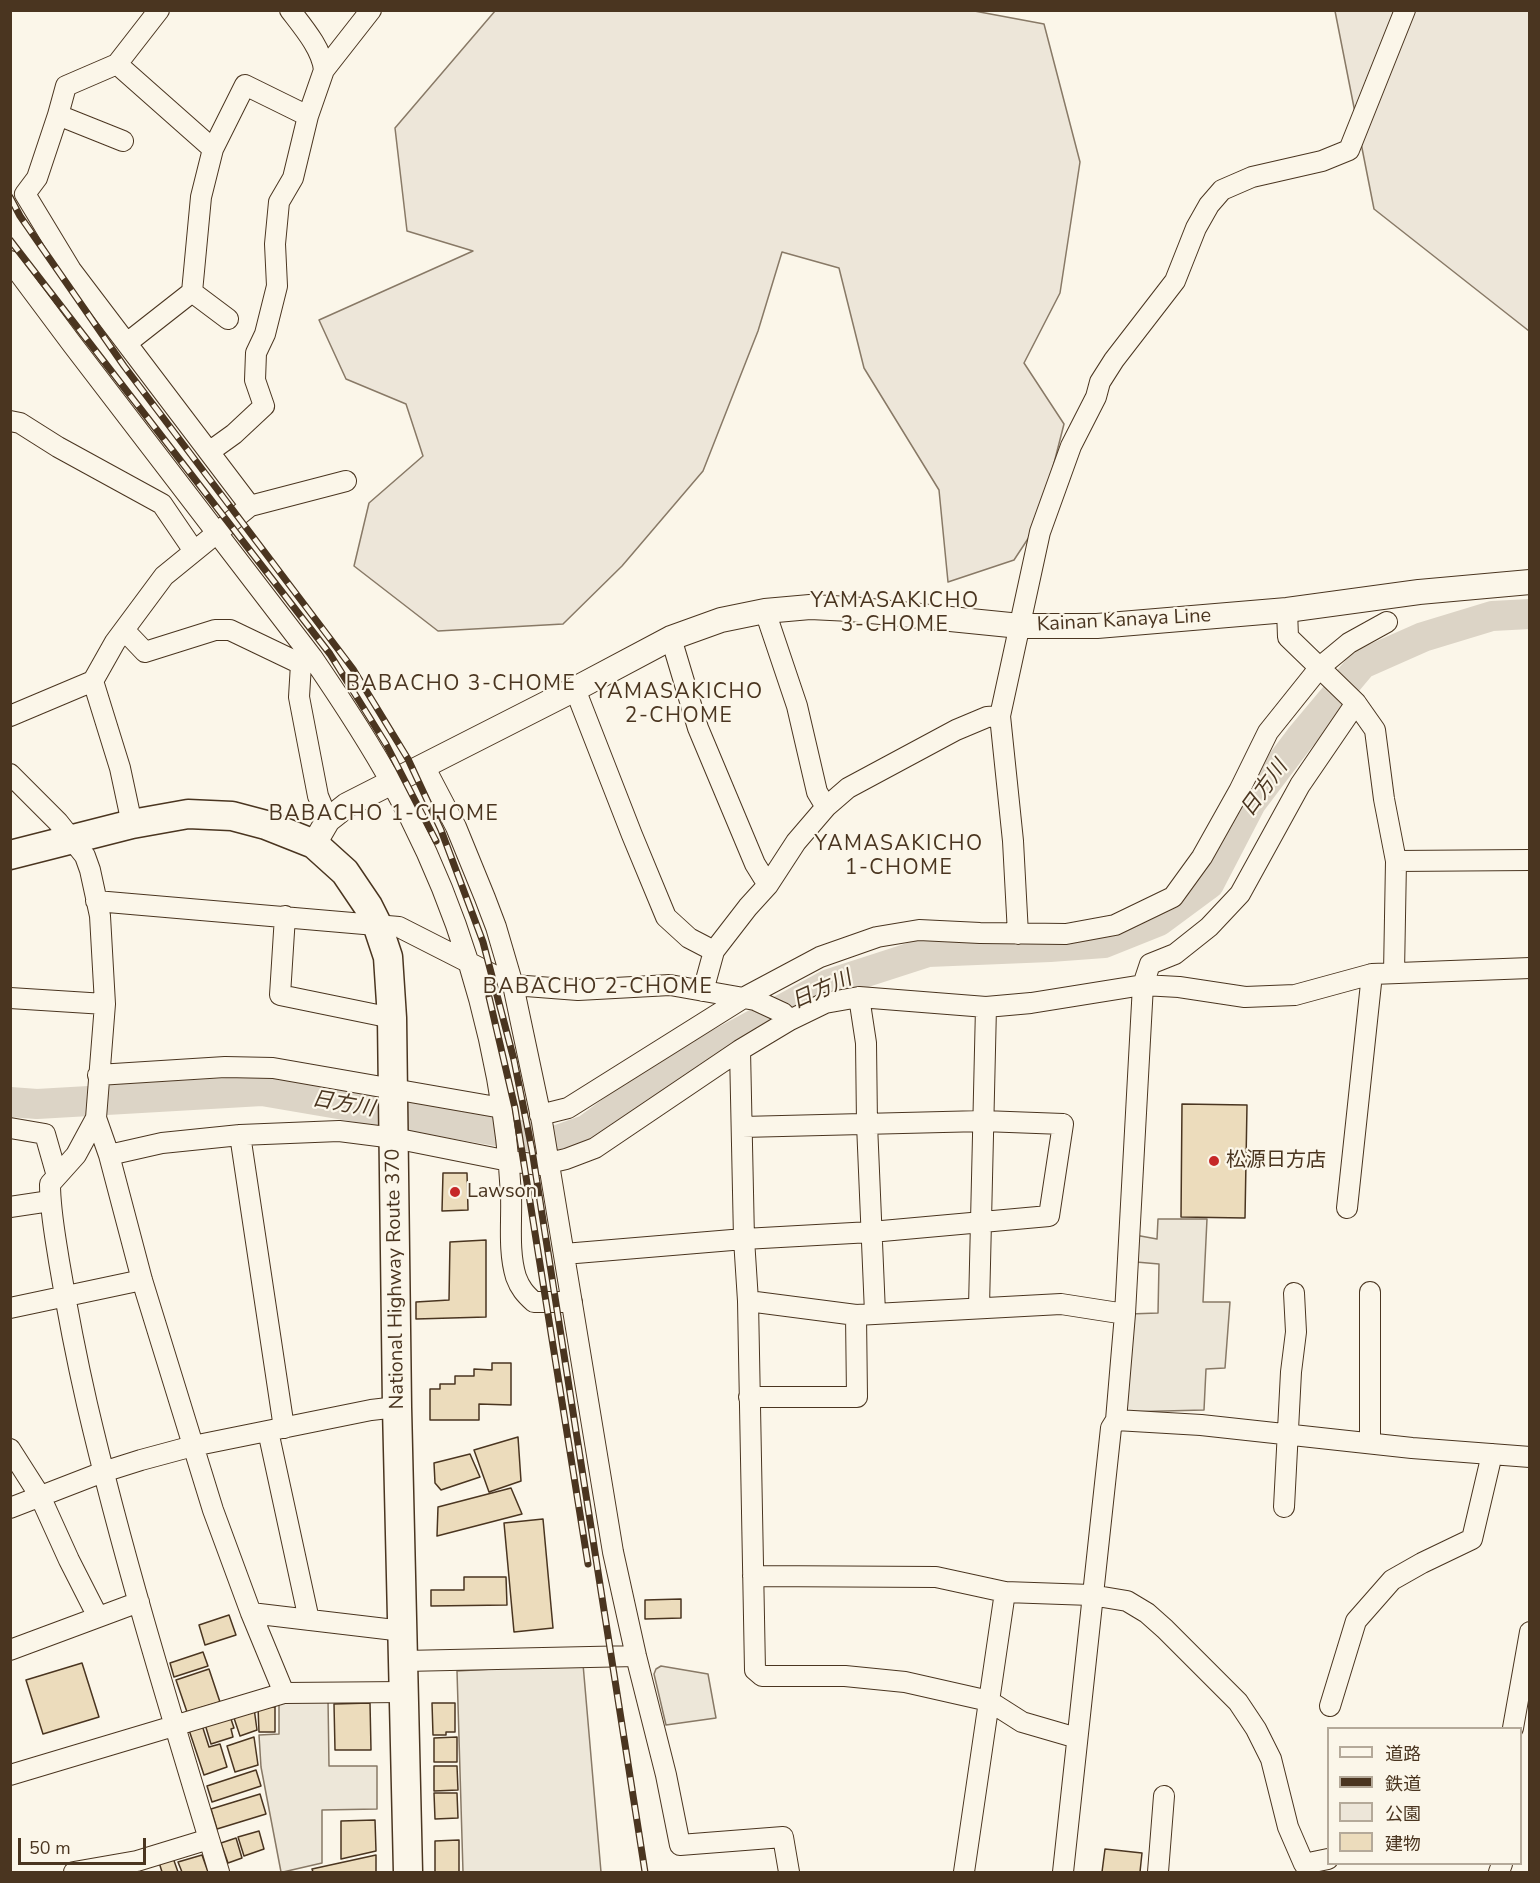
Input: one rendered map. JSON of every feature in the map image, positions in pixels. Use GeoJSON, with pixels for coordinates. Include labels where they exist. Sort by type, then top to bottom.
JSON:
{"type":"FeatureCollection","features":[{"type":"Feature","properties":{"kind":"highway","name":"National Highway Route 370"},"geometry":{"type":"LineString","coordinates":[[10,855],[132,824],[188,814],[232,816],[266,825],[321,832],[377,924],[388,957],[392,1018],[408,1872]]}},
{"type":"Feature","properties":{"kind":"main road","name":"Kainan Kanaya Line"},"geometry":{"type":"LineString","coordinates":[[321,832],[347,805],[671,638],[721,620],[765,611],[810,607],[1020,626],[1097,626],[1287,610],[1419,592],[1530,582]]}},
{"type":"Feature","properties":{"kind":"street"},"geometry":{"type":"LineString","coordinates":[[159,10],[117,64],[66,86],[37,178],[25,194],[71,270],[250,506]]}},
{"type":"Feature","properties":{"kind":"street"},"geometry":{"type":"LineString","coordinates":[[290,10],[302,25],[323,61],[324,70]]}},
{"type":"Feature","properties":{"kind":"street"},"geometry":{"type":"LineString","coordinates":[[209,452],[234,434],[264,406],[255,380],[256,353],[265,334],[277,286],[275,244],[279,202],[292,178],[308,116],[324,70],[371,10]]}},
{"type":"Feature","properties":{"kind":"street"},"geometry":{"type":"LineString","coordinates":[[1018,934],[1013,841],[1000,716],[1040,532],[1071,446],[1096,397],[1100,382],[1174,280],[1196,228],[1209,205],[1222,190],[1252,177],[1322,161],[1349,150],[1405,10]]}},
{"type":"Feature","properties":{"kind":"street"},"geometry":{"type":"LineString","coordinates":[[117,64],[213,148]]}},
{"type":"Feature","properties":{"kind":"street"},"geometry":{"type":"LineString","coordinates":[[127,343],[192,292],[201,197],[213,148],[245,85],[308,116]]}},
{"type":"Feature","properties":{"kind":"street"},"geometry":{"type":"LineString","coordinates":[[58,115],[123,141]]}},
{"type":"Feature","properties":{"kind":"street"},"geometry":{"type":"LineString","coordinates":[[10,261],[216,533],[307,661],[344,704],[392,783],[428,855],[467,962],[483,1017],[503,1114],[508,1156],[515,1275],[522,1291],[534,1302],[572,1302]]}},
{"type":"Feature","properties":{"kind":"street"},"geometry":{"type":"LineString","coordinates":[[192,292],[228,319]]}},
{"type":"Feature","properties":{"kind":"street"},"geometry":{"type":"LineString","coordinates":[[10,421],[20,423],[58,447],[162,504],[194,550]]}},
{"type":"Feature","properties":{"kind":"street"},"geometry":{"type":"LineString","coordinates":[[10,716],[93,681],[124,630],[164,576],[250,506],[346,481]]}},
{"type":"Feature","properties":{"kind":"street"},"geometry":{"type":"LineString","coordinates":[[1287,610],[1288,637],[1354,701],[1376,730],[1384,799],[1396,861],[1394,973]]}},
{"type":"Feature","properties":{"kind":"street"},"geometry":{"type":"LineString","coordinates":[[765,611],[797,706],[817,792],[826,807]]}},
{"type":"Feature","properties":{"kind":"street"},"geometry":{"type":"LineString","coordinates":[[541,1119],[568,1108],[820,957],[877,937],[919,930],[1066,934],[1115,925],[1173,897],[1203,857],[1268,732],[1348,643],[1387,622]]}},
{"type":"Feature","properties":{"kind":"street"},"geometry":{"type":"LineString","coordinates":[[124,630],[145,652],[215,630],[230,630],[307,661]]}},
{"type":"Feature","properties":{"kind":"street"},"geometry":{"type":"LineString","coordinates":[[671,638],[698,728],[755,864],[768,885]]}},
{"type":"Feature","properties":{"kind":"street"},"geometry":{"type":"LineString","coordinates":[[307,661],[299,697],[318,796],[321,832]]}},
{"type":"Feature","properties":{"kind":"street"},"geometry":{"type":"LineString","coordinates":[[93,681],[120,768],[132,824]]}},
{"type":"Feature","properties":{"kind":"street"},"geometry":{"type":"LineString","coordinates":[[575,689],[666,916],[689,938],[714,951]]}},
{"type":"Feature","properties":{"kind":"street"},"geometry":{"type":"LineString","coordinates":[[1063,1872],[1091,1595],[1111,1428],[1116,1420],[1125,1314],[1143,985],[1150,964],[1175,954],[1192,941],[1209,927],[1240,894],[1300,785],[1354,701]]}},
{"type":"Feature","properties":{"kind":"street"},"geometry":{"type":"LineString","coordinates":[[703,991],[714,951],[768,885],[796,842],[826,807],[848,788],[908,756],[987,717],[1000,716]]}},
{"type":"Feature","properties":{"kind":"street"},"geometry":{"type":"LineString","coordinates":[[424,766],[456,827],[485,898],[513,985],[541,1119],[613,1552],[681,1845],[783,1837],[789,1872]]}},
{"type":"Feature","properties":{"kind":"street"},"geometry":{"type":"LineString","coordinates":[[10,774],[58,822],[85,856],[100,916],[105,1004],[96,1118],[109,1155],[142,1280],[213,1510],[251,1613],[284,1693]]}},
{"type":"Feature","properties":{"kind":"street"},"geometry":{"type":"LineString","coordinates":[[1396,861],[1530,860]]}},
{"type":"Feature","properties":{"kind":"street"},"geometry":{"type":"LineString","coordinates":[[96,901],[399,927],[513,985],[578,990],[670,985],[750,998],[786,1016]]}},
{"type":"Feature","properties":{"kind":"street"},"geometry":{"type":"LineString","coordinates":[[285,916],[280,995],[392,1018]]}},
{"type":"Feature","properties":{"kind":"street"},"geometry":{"type":"LineString","coordinates":[[98,1075],[225,1067],[273,1068],[393,1114],[540,1166],[548,1159],[595,1148],[740,1050],[786,1016],[825,1003],[859,998],[986,1007],[1031,1003],[1143,985],[1179,987],[1245,997],[1295,995],[1372,974],[1530,968]]}},
{"type":"Feature","properties":{"kind":"street"},"geometry":{"type":"LineString","coordinates":[[1347,1208],[1372,974]]}},
{"type":"Feature","properties":{"kind":"street"},"geometry":{"type":"LineString","coordinates":[[10,998],[105,1004]]}},
{"type":"Feature","properties":{"kind":"street"},"geometry":{"type":"LineString","coordinates":[[749,1397],[857,1397],[866,1314],[871,1232],[866,1043],[859,998]]}},
{"type":"Feature","properties":{"kind":"street"},"geometry":{"type":"LineString","coordinates":[[979,1307],[986,1007]]}},
{"type":"Feature","properties":{"kind":"street"},"geometry":{"type":"LineString","coordinates":[[740,1050],[744,1239],[748,1301],[755,1670],[762,1676],[844,1676],[905,1682],[989,1701],[1022,1722],[1077,1738]]}},
{"type":"Feature","properties":{"kind":"street"},"geometry":{"type":"LineString","coordinates":[[109,1155],[162,1143],[240,1135],[339,1131],[393,1114],[503,1114]]}},
{"type":"Feature","properties":{"kind":"street"},"geometry":{"type":"LineString","coordinates":[[96,1118],[76,1155],[50,1184],[50,1202],[65,1296],[75,1353],[103,1472],[219,1872]]}},
{"type":"Feature","properties":{"kind":"street"},"geometry":{"type":"LineString","coordinates":[[564,1254],[744,1239],[871,1232],[1049,1216],[1062,1124],[983,1122],[742,1127]]}},
{"type":"Feature","properties":{"kind":"street"},"geometry":{"type":"LineString","coordinates":[[10,1128],[45,1134],[57,1176]]}},
{"type":"Feature","properties":{"kind":"street"},"geometry":{"type":"LineString","coordinates":[[240,1135],[276,1429],[309,1620]]}},
{"type":"Feature","properties":{"kind":"street"},"geometry":{"type":"LineString","coordinates":[[10,1207],[50,1202]]}},
{"type":"Feature","properties":{"kind":"street"},"geometry":{"type":"LineString","coordinates":[[10,1308],[142,1280]]}},
{"type":"Feature","properties":{"kind":"street"},"geometry":{"type":"LineString","coordinates":[[1370,1292],[1370,1443]]}},
{"type":"Feature","properties":{"kind":"street"},"geometry":{"type":"LineString","coordinates":[[1284,1507],[1290,1372],[1296,1332],[1294,1293]]}},
{"type":"Feature","properties":{"kind":"street"},"geometry":{"type":"LineString","coordinates":[[748,1301],[866,1314],[1061,1304],[1125,1314]]}},
{"type":"Feature","properties":{"kind":"street"},"geometry":{"type":"LineString","coordinates":[[10,1508],[103,1472],[193,1446],[371,1410],[398,1407]]}},
{"type":"Feature","properties":{"kind":"street"},"geometry":{"type":"LineString","coordinates":[[1116,1420],[1201,1425],[1530,1457]]}},
{"type":"Feature","properties":{"kind":"street"},"geometry":{"type":"LineString","coordinates":[[10,1449],[40,1496],[98,1617]]}},
{"type":"Feature","properties":{"kind":"street"},"geometry":{"type":"LineString","coordinates":[[1330,1706],[1356,1620],[1392,1580],[1472,1539],[1492,1454]]}},
{"type":"Feature","properties":{"kind":"street"},"geometry":{"type":"LineString","coordinates":[[753,1576],[936,1577],[1005,1592],[1091,1595],[1127,1601],[1147,1613],[1182,1644],[1238,1701],[1271,1759],[1288,1827],[1304,1864],[1327,1859]]}},
{"type":"Feature","properties":{"kind":"street"},"geometry":{"type":"LineString","coordinates":[[964,1872],[1005,1592]]}},
{"type":"Feature","properties":{"kind":"street"},"geometry":{"type":"LineString","coordinates":[[10,1650],[139,1602]]}},
{"type":"Feature","properties":{"kind":"street"},"geometry":{"type":"LineString","coordinates":[[251,1613],[403,1631]]}},
{"type":"Feature","properties":{"kind":"street"},"geometry":{"type":"LineString","coordinates":[[1513,1727],[1530,1632]]}},
{"type":"Feature","properties":{"kind":"street"},"geometry":{"type":"LineString","coordinates":[[404,1661],[636,1656]]}},
{"type":"Feature","properties":{"kind":"street"},"geometry":{"type":"LineString","coordinates":[[10,1775],[284,1693],[404,1692]]}},
{"type":"Feature","properties":{"kind":"street"},"geometry":{"type":"LineString","coordinates":[[1158,1872],[1164,1796]]}},
{"type":"Feature","properties":{"kind":"street"},"geometry":{"type":"LineString","coordinates":[[74,1872],[138,1867],[209,1839]]}},
{"type":"Feature","properties":{"kind":"green space"},"geometry":{"type":"Polygon","coordinates":[[[969,10],[1044,24],[1080,162],[1060,293],[1024,363],[1064,424],[1039,522],[1014,560],[948,582],[939,490],[864,368],[839,268],[782,252],[758,331],[703,471],[622,566],[563,624],[438,631],[354,566],[369,503],[423,456],[406,404],[346,379],[319,320],[473,251],[407,231],[395,128],[495,11],[969,10]]]}},
{"type":"Feature","properties":{"kind":"green space"},"geometry":{"type":"Polygon","coordinates":[[[1335,11],[1529,11],[1529,331],[1374,209],[1335,11]]]}},
{"type":"Feature","properties":{"kind":"shaded area"},"geometry":{"type":"Polygon","coordinates":[[[1158,1219],[1207,1219],[1203,1302],[1230,1302],[1225,1368],[1206,1369],[1204,1410],[1124,1412],[1129,1314],[1158,1313],[1159,1264],[1136,1262],[1135,1235],[1157,1239],[1158,1219]]]}},
{"type":"Feature","properties":{"kind":"shaded area"},"geometry":{"type":"Polygon","coordinates":[[[583,1664],[601,1872],[463,1872],[457,1671],[583,1664]]]}},
{"type":"Feature","properties":{"kind":"shaded area"},"geometry":{"type":"Polygon","coordinates":[[[661,1666],[708,1674],[716,1718],[666,1725],[654,1674],[661,1666]]]}},
{"type":"Feature","properties":{"kind":"shaded area"},"geometry":{"type":"Polygon","coordinates":[[[279,1699],[328,1699],[329,1766],[377,1766],[377,1809],[322,1810],[322,1863],[283,1872],[281,1872],[261,1767],[259,1735],[279,1734],[279,1699]]]}},
{"type":"Feature","properties":{"kind":"building","name":"松源日方店"},"geometry":{"type":"Polygon","coordinates":[[[1182,1104],[1247,1105],[1245,1218],[1181,1217],[1182,1104]]]}},
{"type":"Feature","properties":{"kind":"building"},"geometry":{"type":"Polygon","coordinates":[[[443,1173],[467,1173],[468,1210],[442,1211],[443,1173]]]}},
{"type":"Feature","properties":{"kind":"building"},"geometry":{"type":"Polygon","coordinates":[[[486,1240],[486,1317],[416,1319],[416,1302],[449,1300],[450,1242],[486,1240]]]}},
{"type":"Feature","properties":{"kind":"building"},"geometry":{"type":"Polygon","coordinates":[[[492,1363],[511,1363],[511,1405],[479,1404],[479,1420],[430,1420],[430,1389],[440,1389],[440,1384],[455,1384],[455,1376],[474,1376],[474,1369],[492,1370],[492,1363]]]}},
{"type":"Feature","properties":{"kind":"building"},"geometry":{"type":"Polygon","coordinates":[[[518,1437],[521,1481],[489,1492],[474,1450],[518,1437]]]}},
{"type":"Feature","properties":{"kind":"building"},"geometry":{"type":"Polygon","coordinates":[[[470,1454],[480,1477],[441,1490],[435,1483],[434,1463],[470,1454]]]}},
{"type":"Feature","properties":{"kind":"building"},"geometry":{"type":"Polygon","coordinates":[[[511,1488],[522,1514],[437,1536],[438,1507],[511,1488]]]}},
{"type":"Feature","properties":{"kind":"building"},"geometry":{"type":"Polygon","coordinates":[[[543,1519],[553,1628],[514,1632],[504,1523],[543,1519]]]}},
{"type":"Feature","properties":{"kind":"building"},"geometry":{"type":"Polygon","coordinates":[[[464,1577],[506,1577],[507,1605],[431,1606],[431,1590],[464,1590],[464,1577]]]}},
{"type":"Feature","properties":{"kind":"building"},"geometry":{"type":"Polygon","coordinates":[[[681,1599],[681,1618],[645,1619],[645,1600],[681,1599]]]}},
{"type":"Feature","properties":{"kind":"building"},"geometry":{"type":"Polygon","coordinates":[[[229,1615],[236,1635],[205,1645],[199,1625],[229,1615]]]}},
{"type":"Feature","properties":{"kind":"building"},"geometry":{"type":"Polygon","coordinates":[[[203,1652],[208,1666],[174,1677],[170,1663],[203,1652]]]}},
{"type":"Feature","properties":{"kind":"building"},"geometry":{"type":"Polygon","coordinates":[[[82,1663],[99,1717],[43,1734],[26,1680],[82,1663]]]}},
{"type":"Feature","properties":{"kind":"building"},"geometry":{"type":"Polygon","coordinates":[[[209,1669],[220,1702],[187,1712],[176,1680],[209,1669]]]}},
{"type":"Feature","properties":{"kind":"building"},"geometry":{"type":"Polygon","coordinates":[[[370,1703],[371,1750],[335,1750],[334,1704],[370,1703]]]}},
{"type":"Feature","properties":{"kind":"building"},"geometry":{"type":"Polygon","coordinates":[[[432,1703],[455,1703],[455,1732],[433,1735],[432,1703]]]}},
{"type":"Feature","properties":{"kind":"building"},"geometry":{"type":"Polygon","coordinates":[[[258,1707],[275,1707],[275,1732],[259,1732],[258,1707]]]}},
{"type":"Feature","properties":{"kind":"building"},"geometry":{"type":"Polygon","coordinates":[[[254,1708],[257,1730],[240,1736],[233,1715],[254,1708]]]}},
{"type":"Feature","properties":{"kind":"building"},"geometry":{"type":"Polygon","coordinates":[[[229,1713],[234,1728],[231,1729],[233,1737],[211,1744],[204,1721],[229,1713]]]}},
{"type":"Feature","properties":{"kind":"building"},"geometry":{"type":"Polygon","coordinates":[[[201,1722],[209,1747],[220,1744],[227,1767],[204,1775],[189,1730],[201,1722]]]}},
{"type":"Feature","properties":{"kind":"building"},"geometry":{"type":"Polygon","coordinates":[[[254,1737],[258,1765],[235,1772],[227,1746],[254,1737]]]}},
{"type":"Feature","properties":{"kind":"building"},"geometry":{"type":"Polygon","coordinates":[[[457,1737],[457,1762],[434,1762],[434,1738],[457,1737]]]}},
{"type":"Feature","properties":{"kind":"building"},"geometry":{"type":"Polygon","coordinates":[[[434,1766],[457,1766],[458,1790],[434,1791],[434,1766]]]}},
{"type":"Feature","properties":{"kind":"building"},"geometry":{"type":"Polygon","coordinates":[[[256,1770],[261,1786],[212,1802],[207,1786],[256,1770]]]}},
{"type":"Feature","properties":{"kind":"building"},"geometry":{"type":"Polygon","coordinates":[[[434,1793],[457,1793],[458,1818],[435,1819],[434,1793]]]}},
{"type":"Feature","properties":{"kind":"building"},"geometry":{"type":"Polygon","coordinates":[[[260,1794],[266,1814],[217,1829],[211,1809],[260,1794]]]}},
{"type":"Feature","properties":{"kind":"building"},"geometry":{"type":"Polygon","coordinates":[[[375,1820],[376,1851],[341,1859],[341,1821],[375,1820]]]}},
{"type":"Feature","properties":{"kind":"building"},"geometry":{"type":"Polygon","coordinates":[[[259,1831],[264,1849],[244,1856],[238,1837],[259,1831]]]}},
{"type":"Feature","properties":{"kind":"building"},"geometry":{"type":"Polygon","coordinates":[[[236,1838],[242,1858],[228,1863],[221,1843],[236,1838]]]}},
{"type":"Feature","properties":{"kind":"building"},"geometry":{"type":"Polygon","coordinates":[[[459,1840],[459,1872],[435,1872],[435,1841],[459,1840]]]}},
{"type":"Feature","properties":{"kind":"building"},"geometry":{"type":"Polygon","coordinates":[[[1105,1849],[1142,1853],[1140,1872],[1102,1872],[1105,1849]]]}},
{"type":"Feature","properties":{"kind":"building"},"geometry":{"type":"Polygon","coordinates":[[[172,1855],[178,1872],[162,1872],[158,1859],[172,1855]]]}},
{"type":"Feature","properties":{"kind":"building"},"geometry":{"type":"Polygon","coordinates":[[[202,1855],[208,1872],[182,1872],[178,1862],[202,1855]]]}},
{"type":"Feature","properties":{"kind":"building"},"geometry":{"type":"Polygon","coordinates":[[[376,1855],[376,1872],[313,1872],[312,1869],[376,1855]]]}},
{"type":"Feature","properties":{"kind":"waterway","name":"日方川"},"geometry":{"type":"LineString","coordinates":[[10,1102],[37,1104],[262,1091],[555,1141],[586,1130],[658,1077],[829,984],[928,952],[1104,943],[1159,921],[1209,884],[1251,803],[1300,738],[1362,664],[1423,637],[1492,616],[1530,614]]}},
{"type":"Feature","properties":{"kind":"railway"},"geometry":{"type":"LineString","coordinates":[[10,197],[20,216],[124,366],[353,669],[408,759],[441,830],[483,942],[514,1060],[532,1150],[645,1872]]}},
{"type":"Feature","properties":{"kind":"railway"},"geometry":{"type":"LineString","coordinates":[[10,240],[330,654],[386,744],[436,841]]}},
{"type":"Feature","properties":{"kind":"railway"},"geometry":{"type":"LineString","coordinates":[[489,997],[515,1108],[588,1564]]}},
{"type":"Feature","properties":{"kind":"place","name":"松源日方店"},"geometry":{"type":"Point","coordinates":[1214,1161]}},
{"type":"Feature","properties":{"kind":"place","name":"Lawson"},"geometry":{"type":"Point","coordinates":[455,1192]}},
{"type":"Feature","properties":{"kind":"district","name":"YAMASAKICHO 3-CHOME"},"geometry":{"type":"Point","coordinates":[895,614]}},
{"type":"Feature","properties":{"kind":"district","name":"BABACHO 3-CHOME"},"geometry":{"type":"Point","coordinates":[461,685]}},
{"type":"Feature","properties":{"kind":"district","name":"YAMASAKICHO 2-CHOME"},"geometry":{"type":"Point","coordinates":[679,705]}},
{"type":"Feature","properties":{"kind":"district","name":"BABACHO 1-CHOME"},"geometry":{"type":"Point","coordinates":[384,815]}},
{"type":"Feature","properties":{"kind":"district","name":"YAMASAKICHO 1-CHOME"},"geometry":{"type":"Point","coordinates":[899,857]}},
{"type":"Feature","properties":{"kind":"district","name":"BABACHO 2-CHOME"},"geometry":{"type":"Point","coordinates":[598,988]}}]}
